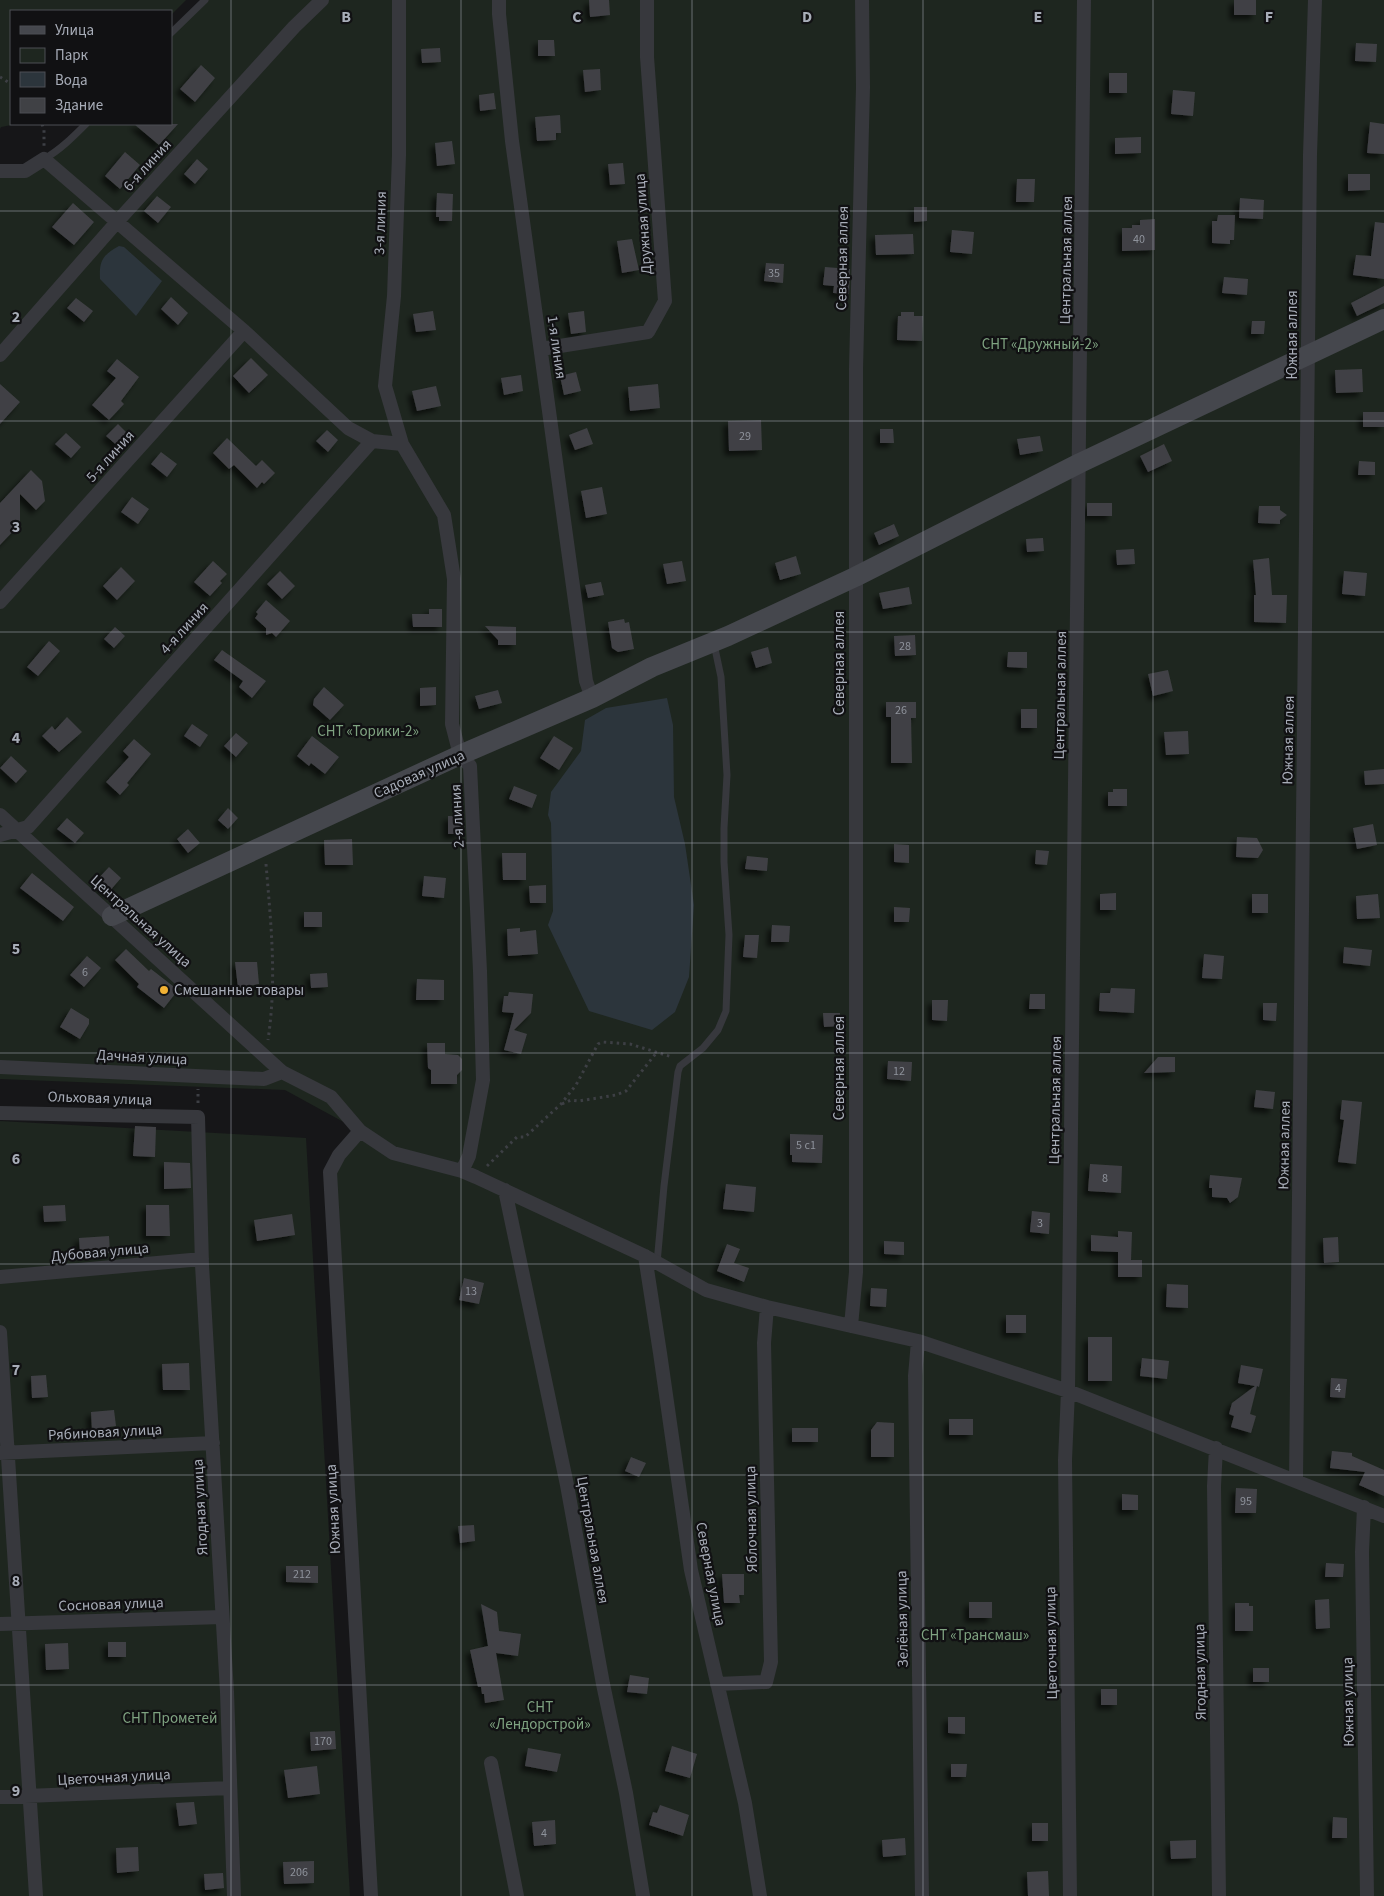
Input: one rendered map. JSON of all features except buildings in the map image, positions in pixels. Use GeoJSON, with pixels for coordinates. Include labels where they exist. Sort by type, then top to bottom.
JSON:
{"type":"FeatureCollection","features":[{"type":"Feature","properties":{"kind":"street","name":"6-я линия"},"geometry":{"type":"LineString","coordinates":[[0,355],[116,223],[294,27],[322,0]]}},
{"type":"Feature","properties":{"kind":"street","name":"3-я линия"},"geometry":{"type":"LineString","coordinates":[[399,0],[399,155],[394,296],[385,386],[402,444]]}},
{"type":"Feature","properties":{"kind":"street","name":"1-я линия"},"geometry":{"type":"LineString","coordinates":[[499,0],[498,14],[512,141],[586,681],[592,698]]}},
{"type":"Feature","properties":{"kind":"street","name":"Дружная улица"},"geometry":{"type":"LineString","coordinates":[[541,349],[648,332],[665,301],[647,57],[646,0]]}},
{"type":"Feature","properties":{"kind":"street","name":"Северная аллея"},"geometry":{"type":"LineString","coordinates":[[851,1326],[856,1272],[855,577],[856,369],[863,87],[862,0]]}},
{"type":"Feature","properties":{"kind":"street","name":"Центральная аллея"},"geometry":{"type":"LineString","coordinates":[[1068,1391],[1084,0]]}},
{"type":"Feature","properties":{"kind":"street","name":"Южная аллея"},"geometry":{"type":"LineString","coordinates":[[1296,1480],[1310,155],[1315,0]]}},
{"type":"Feature","properties":{"kind":"street"},"geometry":{"type":"LineString","coordinates":[[0,172],[25,171],[44,159],[244,332],[348,428],[372,441],[402,444]]}},
{"type":"Feature","properties":{"kind":"street","name":"Садовая улица"},"geometry":{"type":"LineString","coordinates":[[112,916],[264,844],[460,755],[592,698],[652,667],[855,577],[1080,463],[1384,319]]}},
{"type":"Feature","properties":{"kind":"street","name":"5-я линия"},"geometry":{"type":"LineString","coordinates":[[0,602],[244,332]]}},
{"type":"Feature","properties":{"kind":"street","name":"4-я линия"},"geometry":{"type":"LineString","coordinates":[[0,836],[28,827],[372,441]]}},
{"type":"Feature","properties":{"kind":"street","name":"2-я линия"},"geometry":{"type":"LineString","coordinates":[[402,444],[444,515],[454,579],[452,724],[460,755],[470,766],[480,961],[483,1080],[469,1156],[462,1171]]}},
{"type":"Feature","properties":{"kind":"street","name":"Центральная улица"},"geometry":{"type":"LineString","coordinates":[[0,815],[282,1072],[331,1097],[360,1131],[393,1153],[462,1171],[476,1177],[651,1260],[706,1290],[918,1341],[1068,1391],[1384,1516]]}},
{"type":"Feature","properties":{"kind":"street","name":"Дачная улица"},"geometry":{"type":"LineString","coordinates":[[0,1067],[264,1079],[282,1072]]}},
{"type":"Feature","properties":{"kind":"street","name":"Ольховая улица"},"geometry":{"type":"LineString","coordinates":[[0,1113],[198,1117]]}},
{"type":"Feature","properties":{"kind":"street","name":"Ягодная улица"},"geometry":{"type":"LineString","coordinates":[[198,1117],[202,1259],[222,1617],[234,1896]]}},
{"type":"Feature","properties":{"kind":"street","name":"Южная улица"},"geometry":{"type":"LineString","coordinates":[[360,1131],[339,1155],[330,1172],[371,1896]]}},
{"type":"Feature","properties":{"kind":"street","name":"Центральная аллея"},"geometry":{"type":"LineString","coordinates":[[505,1190],[567,1485],[603,1684],[626,1793],[643,1896]]}},
{"type":"Feature","properties":{"kind":"street","name":"Дубовая улица"},"geometry":{"type":"LineString","coordinates":[[0,1277],[202,1259]]}},
{"type":"Feature","properties":{"kind":"street","name":"Северная улица"},"geometry":{"type":"LineString","coordinates":[[651,1260],[660,1353],[691,1570],[745,1803],[760,1896]]}},
{"type":"Feature","properties":{"kind":"street","name":"Яблочная улица"},"geometry":{"type":"LineString","coordinates":[[717,1684],[766,1682],[770,1662],[764,1343],[767,1306]]}},
{"type":"Feature","properties":{"kind":"street"},"geometry":{"type":"LineString","coordinates":[[0,1332],[4,1453],[18,1624],[36,1896]]}},
{"type":"Feature","properties":{"kind":"street","name":"Зелёная улица"},"geometry":{"type":"LineString","coordinates":[[918,1341],[915,1376],[922,1896]]}},
{"type":"Feature","properties":{"kind":"street","name":"Цветочная улица"},"geometry":{"type":"LineString","coordinates":[[1068,1391],[1065,1460],[1070,1896]]}},
{"type":"Feature","properties":{"kind":"street","name":"Рябиновая улица"},"geometry":{"type":"LineString","coordinates":[[4,1453],[212,1443]]}},
{"type":"Feature","properties":{"kind":"street","name":"Ягодная улица"},"geometry":{"type":"LineString","coordinates":[[1216,1448],[1214,1481],[1219,1896]]}},
{"type":"Feature","properties":{"kind":"street","name":"Южная улица"},"geometry":{"type":"LineString","coordinates":[[1364,1507],[1362,1552],[1368,1896]]}},
{"type":"Feature","properties":{"kind":"street","name":"Сосновая улица"},"geometry":{"type":"LineString","coordinates":[[0,1624],[222,1617]]}},
{"type":"Feature","properties":{"kind":"street"},"geometry":{"type":"LineString","coordinates":[[492,1763],[516,1896]]}},
{"type":"Feature","properties":{"kind":"street","name":"Цветочная улица"},"geometry":{"type":"LineString","coordinates":[[0,1797],[230,1788]]}},
{"type":"Feature","properties":{"kind":"lane"},"geometry":{"type":"LineString","coordinates":[[172,32],[204,0]]}},
{"type":"Feature","properties":{"kind":"lane"},"geometry":{"type":"LineString","coordinates":[[44,159],[53,154],[85,125]]}},
{"type":"Feature","properties":{"kind":"lane"},"geometry":{"type":"LineString","coordinates":[[651,1260],[676,1080],[680,1066],[703,1048],[718,1030],[726,1011],[729,970],[729,936],[724,862],[727,775],[721,677],[721,638]]}},
{"type":"Feature","properties":{"kind":"path"},"geometry":{"type":"LineString","coordinates":[[42,125],[44,159]]}},
{"type":"Feature","properties":{"kind":"path"},"geometry":{"type":"LineString","coordinates":[[264,844],[274,950],[274,980],[266,1058]]}},
{"type":"Feature","properties":{"kind":"path"},"geometry":{"type":"LineString","coordinates":[[476,1177],[517,1137],[525,1137],[561,1104],[576,1084],[598,1044],[602,1042],[630,1044],[672,1057],[680,1066]]}},
{"type":"Feature","properties":{"kind":"path"},"geometry":{"type":"LineString","coordinates":[[561,1104],[571,1100],[616,1095],[626,1091],[657,1052]]}},
{"type":"Feature","properties":{"kind":"green space"},"geometry":{"type":"Polygon","coordinates":[[[0,0],[186,0],[172,14],[172,10],[10,10],[10,125],[12,125],[1,127],[0,129],[0,0]]]}},
{"type":"Feature","properties":{"kind":"green space"},"geometry":{"type":"Polygon","coordinates":[[[205,0],[1384,0],[1384,1896],[371,1896],[330,1172],[360,1131],[285,1090],[0,1079],[0,171],[25,171],[85,125],[172,125],[172,32],[205,0]]]}},
{"type":"Feature","properties":{"kind":"green space","name":"СНТ Прометей"},"geometry":{"type":"Polygon","coordinates":[[[0,1121],[306,1138],[350,1896],[0,1896],[0,1121]]]}},
{"type":"Feature","properties":{"kind":"water"},"geometry":{"type":"Polygon","coordinates":[[[119,246],[124,247],[162,281],[136,316],[100,279],[100,267],[103,259],[109,252],[119,246]]]}},
{"type":"Feature","properties":{"kind":"water"},"geometry":{"type":"Polygon","coordinates":[[[667,698],[673,725],[674,797],[685,844],[694,905],[689,977],[675,1012],[652,1030],[589,1011],[548,925],[553,911],[551,823],[548,815],[551,792],[581,751],[585,720],[606,708],[667,698]]]}},
{"type":"Feature","properties":{"kind":"place","name":"Смешанные товары"},"geometry":{"type":"Point","coordinates":[164,990]}},
{"type":"Feature","properties":{"kind":"park label","name":"СНТ «Дружный-2»"},"geometry":{"type":"Point","coordinates":[1040,344]}},
{"type":"Feature","properties":{"kind":"park label","name":"СНТ «Торики-2»"},"geometry":{"type":"Point","coordinates":[368,731]}},
{"type":"Feature","properties":{"kind":"park label","name":"СНТ «Трансмаш»"},"geometry":{"type":"Point","coordinates":[975,1635]}},
{"type":"Feature","properties":{"kind":"park label","name":"СНТ «Лендорстрой»"},"geometry":{"type":"Point","coordinates":[540,1716]}}]}
